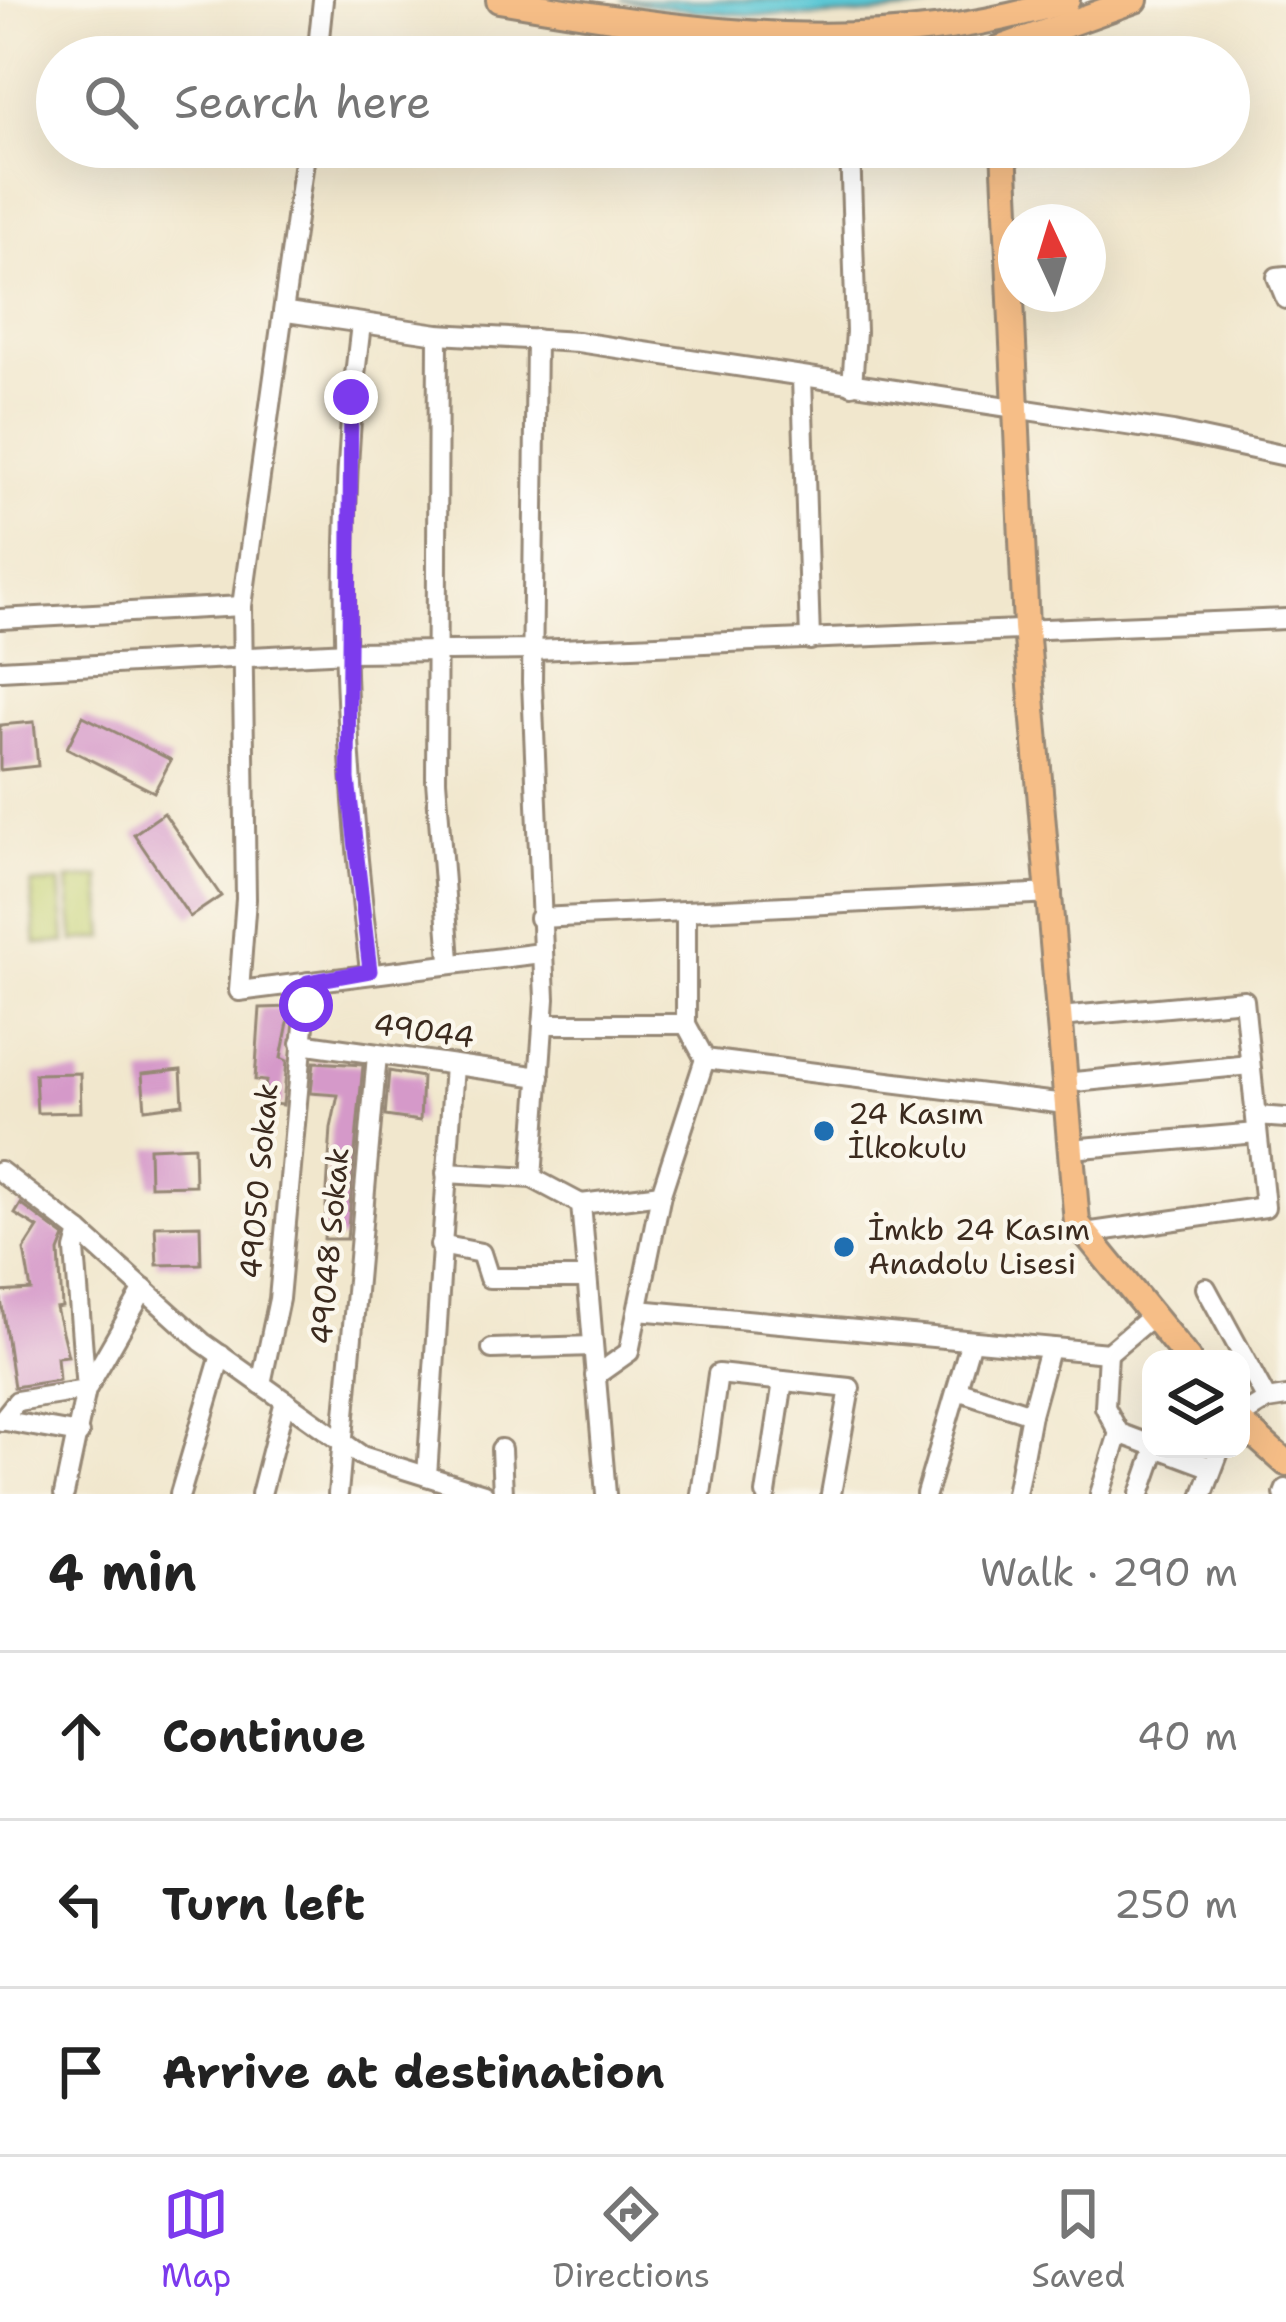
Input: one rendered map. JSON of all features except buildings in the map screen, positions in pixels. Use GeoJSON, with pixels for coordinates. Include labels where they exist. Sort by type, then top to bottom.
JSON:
{"type":"FeatureCollection","features":[{"type":"Feature","properties":{"kind":"main road"},"geometry":{"type":"LineString","coordinates":[[499,0],[733,36]]}},
{"type":"Feature","properties":{"kind":"main road"},"geometry":{"type":"LineString","coordinates":[[903,36],[1067,0]]}},
{"type":"Feature","properties":{"kind":"main road"},"geometry":{"type":"LineString","coordinates":[[1043,36],[1135,0]]}},
{"type":"Feature","properties":{"kind":"main road"},"geometry":{"type":"LineString","coordinates":[[997,18],[998,36]]}},
{"type":"Feature","properties":{"kind":"main road"},"geometry":{"type":"LineString","coordinates":[[1005,168],[1026,627],[1077,1223],[1180,1350]]}},
{"type":"Feature","properties":{"kind":"main road"},"geometry":{"type":"LineString","coordinates":[[1250,1429],[1286,1463]]}},
{"type":"Feature","properties":{"kind":"street"},"geometry":{"type":"LineString","coordinates":[[319,36],[323,0]]}},
{"type":"Feature","properties":{"kind":"street"},"geometry":{"type":"LineString","coordinates":[[304,168],[287,312],[242,606],[245,919],[239,991],[541,953]]}},
{"type":"Feature","properties":{"kind":"street"},"geometry":{"type":"LineString","coordinates":[[851,168],[856,332],[852,386]]}},
{"type":"Feature","properties":{"kind":"street"},"geometry":{"type":"LineString","coordinates":[[1286,276],[1277,277],[1286,299]]}},
{"type":"Feature","properties":{"kind":"street"},"geometry":{"type":"LineString","coordinates":[[287,312],[438,334],[536,339],[802,377],[1173,432],[1286,456]]}},
{"type":"Feature","properties":{"kind":"street"},"geometry":{"type":"LineString","coordinates":[[361,324],[351,397],[348,779],[370,971]]}},
{"type":"Feature","properties":{"kind":"street"},"geometry":{"type":"LineString","coordinates":[[438,334],[435,650],[439,846],[450,961]]}},
{"type":"Feature","properties":{"kind":"street"},"geometry":{"type":"LineString","coordinates":[[532,1178],[543,1024],[532,682],[536,650],[536,339]]}},
{"type":"Feature","properties":{"kind":"street"},"geometry":{"type":"LineString","coordinates":[[802,377],[810,640]]}},
{"type":"Feature","properties":{"kind":"street"},"geometry":{"type":"LineString","coordinates":[[0,619],[242,606]]}},
{"type":"Feature","properties":{"kind":"street"},"geometry":{"type":"LineString","coordinates":[[0,670],[348,652],[536,650],[1286,619]]}},
{"type":"Feature","properties":{"kind":"street"},"geometry":{"type":"LineString","coordinates":[[539,918],[1052,893]]}},
{"type":"Feature","properties":{"kind":"street"},"geometry":{"type":"LineString","coordinates":[[595,1376],[629,1352],[661,1194],[705,1060],[686,1024],[686,914]]}},
{"type":"Feature","properties":{"kind":"street","name":"49050 Sokak"},"geometry":{"type":"LineString","coordinates":[[261,1384],[279,1299],[308,982]]}},
{"type":"Feature","properties":{"kind":"street"},"geometry":{"type":"LineString","coordinates":[[1060,1017],[1244,1000],[1264,1207],[1085,1233]]}},
{"type":"Feature","properties":{"kind":"street"},"geometry":{"type":"LineString","coordinates":[[543,1024],[686,1024]]}},
{"type":"Feature","properties":{"kind":"street","name":"49044"},"geometry":{"type":"LineString","coordinates":[[301,1043],[540,1077]]}},
{"type":"Feature","properties":{"kind":"street","name":"49048 Sokak"},"geometry":{"type":"LineString","coordinates":[[338,1494],[377,1055]]}},
{"type":"Feature","properties":{"kind":"street"},"geometry":{"type":"LineString","coordinates":[[705,1060],[1064,1094],[1250,1065]]}},
{"type":"Feature","properties":{"kind":"street"},"geometry":{"type":"LineString","coordinates":[[421,1481],[454,1065]]}},
{"type":"Feature","properties":{"kind":"street"},"geometry":{"type":"LineString","coordinates":[[1070,1149],[1286,1118]]}},
{"type":"Feature","properties":{"kind":"street"},"geometry":{"type":"LineString","coordinates":[[0,1171],[80,1232],[221,1355],[362,1456],[421,1481],[484,1494]]}},
{"type":"Feature","properties":{"kind":"street"},"geometry":{"type":"LineString","coordinates":[[446,1173],[532,1178],[581,1204],[661,1194]]}},
{"type":"Feature","properties":{"kind":"street"},"geometry":{"type":"LineString","coordinates":[[581,1204],[606,1494]]}},
{"type":"Feature","properties":{"kind":"street"},"geometry":{"type":"LineString","coordinates":[[64,1494],[86,1390],[75,1250],[80,1232]]}},
{"type":"Feature","properties":{"kind":"street"},"geometry":{"type":"LineString","coordinates":[[440,1245],[482,1253],[489,1278],[587,1278]]}},
{"type":"Feature","properties":{"kind":"street"},"geometry":{"type":"LineString","coordinates":[[1206,1288],[1277,1398],[1250,1414]]}},
{"type":"Feature","properties":{"kind":"street"},"geometry":{"type":"LineString","coordinates":[[86,1390],[144,1289]]}},
{"type":"Feature","properties":{"kind":"street"},"geometry":{"type":"LineString","coordinates":[[638,1310],[970,1344],[1108,1353],[1152,1316]]}},
{"type":"Feature","properties":{"kind":"street"},"geometry":{"type":"LineString","coordinates":[[926,1494],[970,1344]]}},
{"type":"Feature","properties":{"kind":"street"},"geometry":{"type":"LineString","coordinates":[[492,1349],[593,1346]]}},
{"type":"Feature","properties":{"kind":"street"},"geometry":{"type":"LineString","coordinates":[[1016,1494],[1049,1349]]}},
{"type":"Feature","properties":{"kind":"street"},"geometry":{"type":"LineString","coordinates":[[1108,1353],[1105,1407],[1119,1433],[1142,1444]]}},
{"type":"Feature","properties":{"kind":"street"},"geometry":{"type":"LineString","coordinates":[[180,1494],[221,1355]]}},
{"type":"Feature","properties":{"kind":"street"},"geometry":{"type":"LineString","coordinates":[[701,1494],[718,1374],[850,1388],[831,1494]]}},
{"type":"Feature","properties":{"kind":"street"},"geometry":{"type":"LineString","coordinates":[[766,1494],[783,1381]]}},
{"type":"Feature","properties":{"kind":"street"},"geometry":{"type":"LineString","coordinates":[[79,1434],[0,1421],[16,1401],[86,1390]]}},
{"type":"Feature","properties":{"kind":"street"},"geometry":{"type":"LineString","coordinates":[[957,1390],[1031,1414]]}},
{"type":"Feature","properties":{"kind":"street"},"geometry":{"type":"LineString","coordinates":[[261,1494],[285,1401]]}},
{"type":"Feature","properties":{"kind":"street"},"geometry":{"type":"LineString","coordinates":[[1100,1494],[1119,1433]]}},
{"type":"Feature","properties":{"kind":"street"},"geometry":{"type":"LineString","coordinates":[[501,1449],[503,1494]]}},
{"type":"Feature","properties":{"kind":"street"},"geometry":{"type":"LineString","coordinates":[[1140,1494],[1153,1458]]}},
{"type":"Feature","properties":{"kind":"street"},"geometry":{"type":"LineString","coordinates":[[1203,1494],[1215,1458]]}},
{"type":"Feature","properties":{"kind":"green space"},"geometry":{"type":"Polygon","coordinates":[[[100,877],[105,938],[74,941],[68,880],[100,877]]]}},
{"type":"Feature","properties":{"kind":"green space"},"geometry":{"type":"Polygon","coordinates":[[[60,882],[65,942],[36,944],[31,884],[60,882]]]}},
{"type":"Feature","properties":{"kind":"water"},"geometry":{"type":"Polygon","coordinates":[[[621,0],[973,0],[885,13],[797,16],[709,12],[621,0]]]}},
{"type":"Feature","properties":{"kind":"place","name":"24 Kasım İlkokulu"},"geometry":{"type":"Point","coordinates":[824,1131]}},
{"type":"Feature","properties":{"kind":"place","name":"İmkb 24 Kasım Anadolu Lisesi"},"geometry":{"type":"Point","coordinates":[844,1247]}},
{"type":"Feature","properties":{"kind":"route"},"geometry":{"type":"LineString","coordinates":[[306,1005],[308,982],[370,971],[346,727],[351,397]]}}]}
